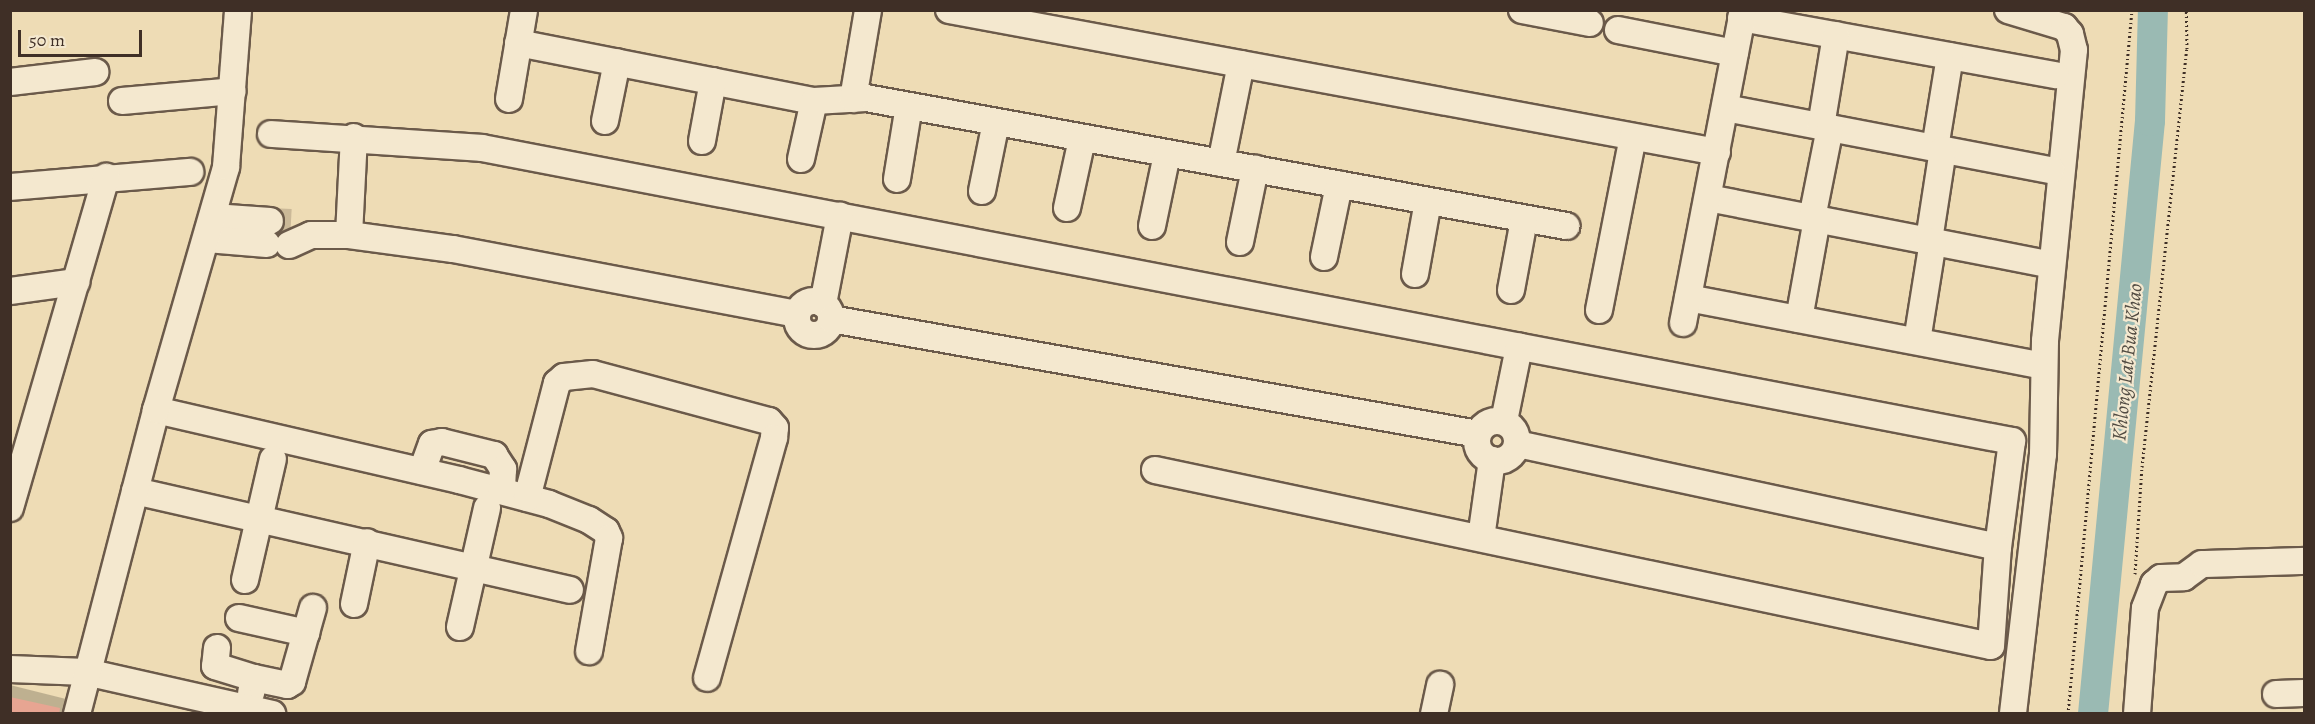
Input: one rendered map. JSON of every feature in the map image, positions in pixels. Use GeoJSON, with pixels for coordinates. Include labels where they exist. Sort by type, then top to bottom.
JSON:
{"type":"FeatureCollection","features":[{"type":"Feature","properties":{"kind":"street"},"geometry":{"type":"LineString","coordinates":[[77,714],[86,672],[156,410],[226,167],[238,10]]}},
{"type":"Feature","properties":{"kind":"street"},"geometry":{"type":"LineString","coordinates":[[509,99],[524,10]]}},
{"type":"Feature","properties":{"kind":"street"},"geometry":{"type":"LineString","coordinates":[[853,99],[868,10]]}},
{"type":"Feature","properties":{"kind":"street"},"geometry":{"type":"LineString","coordinates":[[949,10],[1717,152]]}},
{"type":"Feature","properties":{"kind":"street"},"geometry":{"type":"LineString","coordinates":[[1522,10],[1590,23]]}},
{"type":"Feature","properties":{"kind":"street"},"geometry":{"type":"LineString","coordinates":[[2008,10],[2064,27],[2070,34],[2074,50],[2045,340],[2043,454],[2013,714]]}},
{"type":"Feature","properties":{"kind":"street"},"geometry":{"type":"LineString","coordinates":[[1683,323],[1742,14],[1836,36],[2056,75]]}},
{"type":"Feature","properties":{"kind":"street"},"geometry":{"type":"LineString","coordinates":[[1618,30],[1735,53]]}},
{"type":"Feature","properties":{"kind":"street"},"geometry":{"type":"LineString","coordinates":[[1799,319],[1815,218],[1836,36]]}},
{"type":"Feature","properties":{"kind":"street"},"geometry":{"type":"LineString","coordinates":[[518,43],[814,101],[853,99],[909,106],[1566,226]]}},
{"type":"Feature","properties":{"kind":"street"},"geometry":{"type":"LineString","coordinates":[[1917,341],[1931,241],[1950,56]]}},
{"type":"Feature","properties":{"kind":"street"},"geometry":{"type":"LineString","coordinates":[[605,121],[617,62]]}},
{"type":"Feature","properties":{"kind":"street"},"geometry":{"type":"LineString","coordinates":[[1221,163],[1241,64]]}},
{"type":"Feature","properties":{"kind":"street"},"geometry":{"type":"LineString","coordinates":[[10,82],[95,72]]}},
{"type":"Feature","properties":{"kind":"street"},"geometry":{"type":"LineString","coordinates":[[702,141],[713,81]]}},
{"type":"Feature","properties":{"kind":"street"},"geometry":{"type":"LineString","coordinates":[[122,101],[233,91]]}},
{"type":"Feature","properties":{"kind":"street"},"geometry":{"type":"LineString","coordinates":[[801,159],[814,101]]}},
{"type":"Feature","properties":{"kind":"street"},"geometry":{"type":"LineString","coordinates":[[897,179],[909,106]]}},
{"type":"Feature","properties":{"kind":"street"},"geometry":{"type":"LineString","coordinates":[[1725,108],[2051,170]]}},
{"type":"Feature","properties":{"kind":"street"},"geometry":{"type":"LineString","coordinates":[[982,191],[996,122]]}},
{"type":"Feature","properties":{"kind":"street"},"geometry":{"type":"LineString","coordinates":[[271,134],[354,137],[482,148],[2012,441],[1998,547],[1991,646],[1155,470]]}},
{"type":"Feature","properties":{"kind":"street"},"geometry":{"type":"LineString","coordinates":[[349,235],[354,137]]}},
{"type":"Feature","properties":{"kind":"street"},"geometry":{"type":"LineString","coordinates":[[1599,310],[1633,137]]}},
{"type":"Feature","properties":{"kind":"street"},"geometry":{"type":"LineString","coordinates":[[1066,208],[1082,139]]}},
{"type":"Feature","properties":{"kind":"street"},"geometry":{"type":"LineString","coordinates":[[1152,226],[1167,153]]}},
{"type":"Feature","properties":{"kind":"street"},"geometry":{"type":"LineString","coordinates":[[1240,242],[1255,169]]}},
{"type":"Feature","properties":{"kind":"street"},"geometry":{"type":"LineString","coordinates":[[10,187],[106,177],[190,172]]}},
{"type":"Feature","properties":{"kind":"street"},"geometry":{"type":"LineString","coordinates":[[10,508],[106,177]]}},
{"type":"Feature","properties":{"kind":"street"},"geometry":{"type":"LineString","coordinates":[[1324,257],[1339,184]]}},
{"type":"Feature","properties":{"kind":"street"},"geometry":{"type":"LineString","coordinates":[[1708,198],[2041,263]]}},
{"type":"Feature","properties":{"kind":"street"},"geometry":{"type":"LineString","coordinates":[[1415,274],[1428,201]]}},
{"type":"Feature","properties":{"kind":"street"},"geometry":{"type":"LineString","coordinates":[[827,312],[840,216]]}},
{"type":"Feature","properties":{"kind":"street"},"geometry":{"type":"LineString","coordinates":[[1512,290],[1524,220]]}},
{"type":"Feature","properties":{"kind":"street"},"geometry":{"type":"LineString","coordinates":[[210,228],[349,235],[453,249],[797,315],[806,303],[827,312],[1478,434]]}},
{"type":"Feature","properties":{"kind":"street"},"geometry":{"type":"LineString","coordinates":[[10,291],[76,282]]}},
{"type":"Feature","properties":{"kind":"street"},"geometry":{"type":"LineString","coordinates":[[1688,298],[2035,364]]}},
{"type":"Feature","properties":{"kind":"street"},"geometry":{"type":"LineString","coordinates":[[1504,422],[1519,347]]}},
{"type":"Feature","properties":{"kind":"street"},"geometry":{"type":"LineString","coordinates":[[527,498],[557,384],[564,376],[593,374],[769,421],[775,428],[774,438],[707,678]]}},
{"type":"Feature","properties":{"kind":"street"},"geometry":{"type":"LineString","coordinates":[[156,410],[422,471],[432,444],[441,442],[494,455],[503,469],[473,566],[460,627]]}},
{"type":"Feature","properties":{"kind":"street"},"geometry":{"type":"LineString","coordinates":[[1504,422],[1515,431],[1517,444],[1511,456],[1492,460],[1481,453],[1478,434],[1486,423],[1504,422]]}},
{"type":"Feature","properties":{"kind":"street"},"geometry":{"type":"LineString","coordinates":[[1517,444],[1998,547]]}},
{"type":"Feature","properties":{"kind":"street"},"geometry":{"type":"LineString","coordinates":[[245,580],[273,459]]}},
{"type":"Feature","properties":{"kind":"street"},"geometry":{"type":"LineString","coordinates":[[1481,538],[1492,460]]}},
{"type":"Feature","properties":{"kind":"street"},"geometry":{"type":"LineString","coordinates":[[135,491],[473,566],[570,590]]}},
{"type":"Feature","properties":{"kind":"street"},"geometry":{"type":"LineString","coordinates":[[495,500],[527,498],[606,531],[609,547],[589,651]]}},
{"type":"Feature","properties":{"kind":"street"},"geometry":{"type":"LineString","coordinates":[[354,604],[366,542]]}},
{"type":"Feature","properties":{"kind":"street"},"geometry":{"type":"LineString","coordinates":[[2138,714],[2144,617],[2154,584],[2161,578],[2184,577],[2202,564],[2304,561]]}},
{"type":"Feature","properties":{"kind":"street"},"geometry":{"type":"LineString","coordinates":[[217,648],[215,666],[287,685],[292,682],[310,620],[239,618]]}},
{"type":"Feature","properties":{"kind":"street"},"geometry":{"type":"LineString","coordinates":[[10,669],[86,672],[260,711],[254,678]]}},
{"type":"Feature","properties":{"kind":"street"},"geometry":{"type":"LineString","coordinates":[[1434,714],[1440,685]]}},
{"type":"Feature","properties":{"kind":"street"},"geometry":{"type":"LineString","coordinates":[[2276,693],[2304,693]]}},
{"type":"Feature","properties":{"kind":"path"},"geometry":{"type":"LineString","coordinates":[[2068,714],[2132,10]]}},
{"type":"Feature","properties":{"kind":"path"},"geometry":{"type":"LineString","coordinates":[[2134,584],[2142,467],[2187,48],[2186,10]]}},
{"type":"Feature","properties":{"kind":"building"},"geometry":{"type":"Polygon","coordinates":[[[10,697],[60,708],[59,714],[10,714],[10,697]]]}},
{"type":"Feature","properties":{"kind":"waterway","name":"Khlong Lat Bua Khao"},"geometry":{"type":"LineString","coordinates":[[2093,714],[2150,121],[2153,10]]}},
{"type":"Feature","properties":{"kind":"tunnel"},"geometry":{"type":"LineString","coordinates":[[270,221],[291,222]]}}]}
